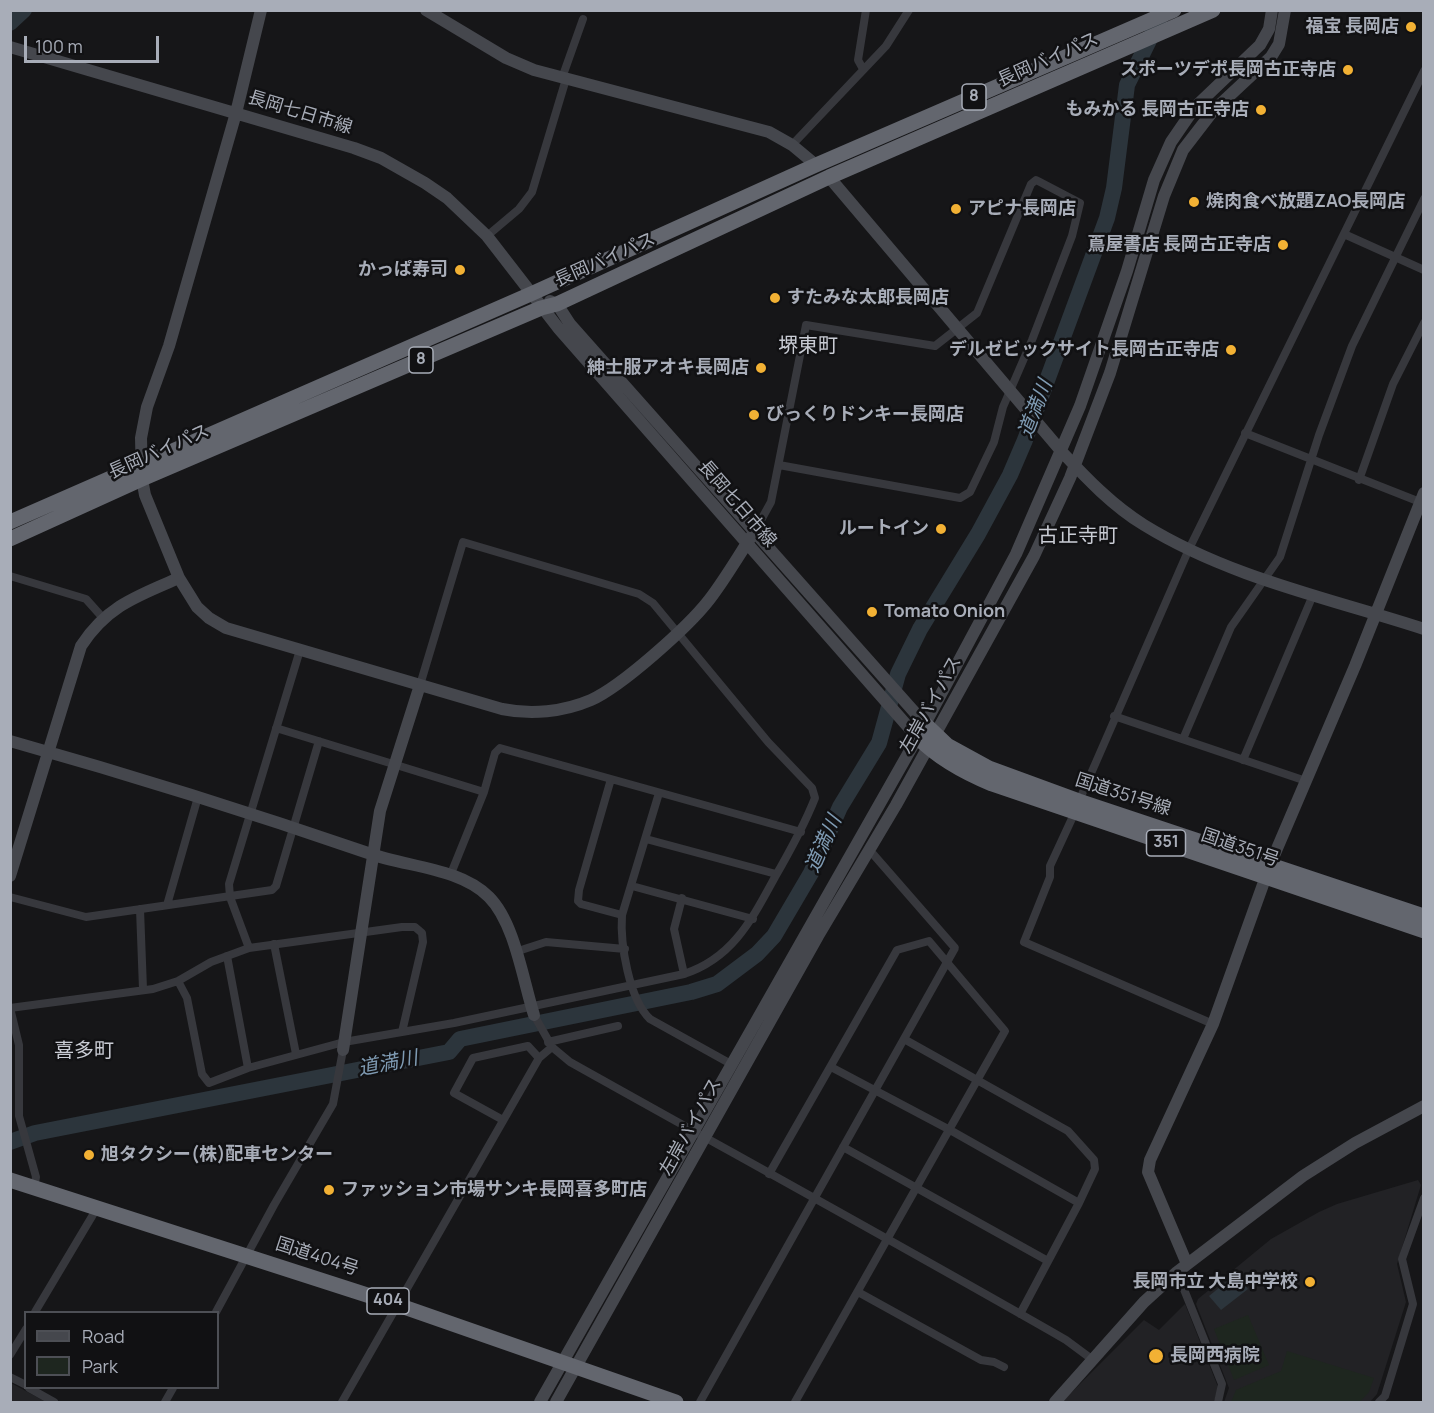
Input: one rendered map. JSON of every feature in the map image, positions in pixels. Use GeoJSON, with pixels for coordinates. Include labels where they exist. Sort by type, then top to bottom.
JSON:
{"type":"FeatureCollection","features":[{"type":"Feature","properties":{"kind":"highway","name":"長岡バイパス"},"geometry":{"type":"LineString","coordinates":[[10,539],[142,472],[533,293],[816,165],[1174,10]]}},
{"type":"Feature","properties":{"kind":"highway","name":"長岡バイパス"},"geometry":{"type":"LineString","coordinates":[[10,522],[142,472],[541,308],[557,304],[829,177],[1213,10]]}},
{"type":"Feature","properties":{"kind":"highway","name":"国道351号線"},"geometry":{"type":"LineString","coordinates":[[930,729],[947,745],[974,761],[1077,807]]}},
{"type":"Feature","properties":{"kind":"highway","name":"国道351号"},"geometry":{"type":"LineString","coordinates":[[917,737],[928,748],[975,777],[1077,807],[1268,872],[1424,932]]}},
{"type":"Feature","properties":{"kind":"highway","name":"351"},"geometry":{"type":"LineString","coordinates":[[1268,872],[1424,916]]}},
{"type":"Feature","properties":{"kind":"highway","name":"国道404号"},"geometry":{"type":"LineString","coordinates":[[10,1180],[249,1255],[676,1402]]}},
{"type":"Feature","properties":{"kind":"street"},"geometry":{"type":"LineString","coordinates":[[261,10],[236,113],[169,346],[147,407],[141,438],[142,472],[146,495],[179,578],[190,598],[208,618],[226,628],[518,712],[562,708],[601,695],[678,633],[711,598],[755,531],[771,502],[802,333],[806,326],[816,325],[930,347],[935,346],[976,313],[1031,184],[1036,180],[1080,203],[1072,236],[998,419],[994,442],[970,492],[960,498],[779,465]]}},
{"type":"Feature","properties":{"kind":"street"},"geometry":{"type":"LineString","coordinates":[[426,10],[506,58],[534,70],[769,132],[792,145],[829,177],[1062,452],[1123,510],[1144,525],[1217,563],[1424,629]]}},
{"type":"Feature","properties":{"kind":"street"},"geometry":{"type":"LineString","coordinates":[[863,69],[858,60],[866,10]]}},
{"type":"Feature","properties":{"kind":"street"},"geometry":{"type":"LineString","coordinates":[[792,145],[896,34],[909,10]]}},
{"type":"Feature","properties":{"kind":"street","name":"左岸バイパス"},"geometry":{"type":"LineString","coordinates":[[540,1402],[569,1365],[705,1139],[818,936],[928,748],[930,729],[1016,554],[1062,452],[1127,271],[1154,180],[1171,142],[1195,107],[1260,45],[1269,29],[1272,10]]}},
{"type":"Feature","properties":{"kind":"street","name":"左岸バイパス"},"geometry":{"type":"LineString","coordinates":[[556,1402],[569,1365],[693,1131],[917,737],[930,729],[1029,566],[1075,466],[1110,373],[1174,168],[1192,136],[1213,111],[1262,68],[1279,44],[1285,10]]}},
{"type":"Feature","properties":{"kind":"street"},"geometry":{"type":"LineString","coordinates":[[1279,44],[1293,10]]}},
{"type":"Feature","properties":{"kind":"street"},"geometry":{"type":"LineString","coordinates":[[487,236],[508,219],[532,192],[583,19]]}},
{"type":"Feature","properties":{"kind":"street","name":"長岡七日市線"},"geometry":{"type":"LineString","coordinates":[[10,46],[381,158],[405,170],[447,198],[487,236],[533,293],[541,308],[917,737]]}},
{"type":"Feature","properties":{"kind":"street"},"geometry":{"type":"LineString","coordinates":[[1213,1024],[1024,942],[1050,877],[1050,866],[1189,549],[1424,71]]}},
{"type":"Feature","properties":{"kind":"street"},"geometry":{"type":"LineString","coordinates":[[1183,739],[1224,640],[1240,613],[1266,580],[1280,557],[1352,346],[1424,199]]}},
{"type":"Feature","properties":{"kind":"street"},"geometry":{"type":"LineString","coordinates":[[1127,271],[1136,259],[1144,234],[1152,233]]}},
{"type":"Feature","properties":{"kind":"street"},"geometry":{"type":"LineString","coordinates":[[1344,234],[1424,270]]}},
{"type":"Feature","properties":{"kind":"street","name":"長岡七日市線"},"geometry":{"type":"LineString","coordinates":[[533,293],[557,304],[570,324],[755,531],[905,704],[930,729]]}},
{"type":"Feature","properties":{"kind":"street"},"geometry":{"type":"LineString","coordinates":[[1359,480],[1392,384],[1424,323]]}},
{"type":"Feature","properties":{"kind":"street"},"geometry":{"type":"LineString","coordinates":[[1187,1264],[1148,1172],[1150,1160],[1213,1024],[1268,872],[1422,499],[1359,480],[1245,433]]}},
{"type":"Feature","properties":{"kind":"street"},"geometry":{"type":"LineString","coordinates":[[178,981],[187,998],[205,1080],[209,1083],[296,1054],[344,1046],[402,1032],[532,1010],[684,974],[719,957],[740,938],[801,832],[815,793],[768,742],[653,603],[639,594],[463,542],[380,811],[360,932],[344,1046],[339,1079],[333,1104],[274,1205],[249,1255],[217,1311]]}},
{"type":"Feature","properties":{"kind":"street"},"geometry":{"type":"LineString","coordinates":[[10,576],[86,599],[103,618]]}},
{"type":"Feature","properties":{"kind":"street"},"geometry":{"type":"LineString","coordinates":[[10,876],[81,646],[103,618],[130,599],[179,578]]}},
{"type":"Feature","properties":{"kind":"street"},"geometry":{"type":"LineString","coordinates":[[1243,760],[1313,594]]}},
{"type":"Feature","properties":{"kind":"street"},"geometry":{"type":"LineString","coordinates":[[249,948],[230,897],[229,884],[300,650]]}},
{"type":"Feature","properties":{"kind":"street"},"geometry":{"type":"LineString","coordinates":[[1114,716],[1306,781]]}},
{"type":"Feature","properties":{"kind":"street"},"geometry":{"type":"LineString","coordinates":[[276,728],[396,763],[484,792]]}},
{"type":"Feature","properties":{"kind":"street"},"geometry":{"type":"LineString","coordinates":[[10,741],[294,826],[475,886],[491,899],[501,914],[532,1010],[548,1042],[570,1062],[1073,1344],[1093,1360]]}},
{"type":"Feature","properties":{"kind":"street"},"geometry":{"type":"LineString","coordinates":[[10,897],[86,917],[272,890],[276,886],[319,741]]}},
{"type":"Feature","properties":{"kind":"street"},"geometry":{"type":"LineString","coordinates":[[450,876],[484,792],[495,753],[500,748],[801,832]]}},
{"type":"Feature","properties":{"kind":"street"},"geometry":{"type":"LineString","coordinates":[[611,779],[578,896],[581,904],[622,915]]}},
{"type":"Feature","properties":{"kind":"street"},"geometry":{"type":"LineString","coordinates":[[659,793],[622,915],[632,987],[641,1011],[650,1019],[731,1064]]}},
{"type":"Feature","properties":{"kind":"street"},"geometry":{"type":"LineString","coordinates":[[167,905],[198,797]]}},
{"type":"Feature","properties":{"kind":"street"},"geometry":{"type":"LineString","coordinates":[[646,839],[776,874]]}},
{"type":"Feature","properties":{"kind":"street"},"geometry":{"type":"LineString","coordinates":[[700,1402],[955,948],[873,854]]}},
{"type":"Feature","properties":{"kind":"street"},"geometry":{"type":"LineString","coordinates":[[632,886],[753,919]]}},
{"type":"Feature","properties":{"kind":"street"},"geometry":{"type":"LineString","coordinates":[[682,898],[674,929],[684,974]]}},
{"type":"Feature","properties":{"kind":"street"},"geometry":{"type":"LineString","coordinates":[[140,909],[143,989]]}},
{"type":"Feature","properties":{"kind":"street"},"geometry":{"type":"LineString","coordinates":[[34,1188],[36,1177],[18,1107],[19,1045],[10,1008],[153,989],[178,981],[227,956],[249,948],[360,932],[415,927],[422,933],[423,942],[402,1032]]}},
{"type":"Feature","properties":{"kind":"street"},"geometry":{"type":"LineString","coordinates":[[769,1174],[897,950],[929,941],[1005,1030],[795,1402]]}},
{"type":"Feature","properties":{"kind":"street"},"geometry":{"type":"LineString","coordinates":[[515,952],[546,942],[625,949]]}},
{"type":"Feature","properties":{"kind":"street"},"geometry":{"type":"LineString","coordinates":[[274,944],[296,1054]]}},
{"type":"Feature","properties":{"kind":"street"},"geometry":{"type":"LineString","coordinates":[[227,956],[249,1068]]}},
{"type":"Feature","properties":{"kind":"street"},"geometry":{"type":"LineString","coordinates":[[342,1402],[548,1042],[618,1026]]}},
{"type":"Feature","properties":{"kind":"street"},"geometry":{"type":"LineString","coordinates":[[904,1040],[1074,1137],[1094,1161],[1095,1169],[1079,1203],[1020,1314]]}},
{"type":"Feature","properties":{"kind":"street"},"geometry":{"type":"LineString","coordinates":[[503,1120],[454,1093],[473,1058],[528,1046],[539,1058]]}},
{"type":"Feature","properties":{"kind":"street"},"geometry":{"type":"LineString","coordinates":[[831,1067],[950,1130],[1079,1203]]}},
{"type":"Feature","properties":{"kind":"street"},"geometry":{"type":"LineString","coordinates":[[1055,1402],[1150,1296],[1177,1272],[1303,1176],[1355,1143],[1424,1106]]}},
{"type":"Feature","properties":{"kind":"street"},"geometry":{"type":"LineString","coordinates":[[843,1147],[1048,1261]]}},
{"type":"Feature","properties":{"kind":"street"},"geometry":{"type":"LineString","coordinates":[[1379,1402],[1384,1396],[1413,1304],[1402,1259],[1424,1198]]}},
{"type":"Feature","properties":{"kind":"street"},"geometry":{"type":"LineString","coordinates":[[37,1311],[97,1208]]}},
{"type":"Feature","properties":{"kind":"street"},"geometry":{"type":"LineString","coordinates":[[1177,1272],[1222,1384],[1218,1402]]}},
{"type":"Feature","properties":{"kind":"street"},"geometry":{"type":"LineString","coordinates":[[858,1292],[981,1360],[994,1362],[1004,1367]]}},
{"type":"Feature","properties":{"kind":"street"},"geometry":{"type":"LineString","coordinates":[[1413,1304],[1424,1307]]}},
{"type":"Feature","properties":{"kind":"street"},"geometry":{"type":"LineString","coordinates":[[10,1355],[24,1332]]}},
{"type":"Feature","properties":{"kind":"street"},"geometry":{"type":"LineString","coordinates":[[10,1377],[24,1384]]}},
{"type":"Feature","properties":{"kind":"street"},"geometry":{"type":"LineString","coordinates":[[32,1389],[54,1402]]}},
{"type":"Feature","properties":{"kind":"shaded area","name":"長岡市立 大島中学校"},"geometry":{"type":"Polygon","coordinates":[[[1418,1180],[1421,1185],[1397,1264],[1406,1302],[1377,1394],[1370,1402],[1224,1402],[1229,1388],[1196,1304],[1198,1299],[1271,1239],[1319,1212],[1337,1204],[1418,1180]]]}},
{"type":"Feature","properties":{"kind":"shaded area"},"geometry":{"type":"Polygon","coordinates":[[[1236,1274],[1248,1289],[1221,1310],[1209,1296],[1236,1274]]]}},
{"type":"Feature","properties":{"kind":"shaded area","name":"長岡西病院"},"geometry":{"type":"Polygon","coordinates":[[[1185,1304],[1218,1387],[1214,1402],[1062,1402],[1144,1320],[1159,1330],[1185,1304]]]}},
{"type":"Feature","properties":{"kind":"shaded area"},"geometry":{"type":"Polygon","coordinates":[[[11,1383],[46,1402],[11,1402],[11,1383]]]}},
{"type":"Feature","properties":{"kind":"green space"},"geometry":{"type":"Polygon","coordinates":[[[1248,1315],[1269,1365],[1234,1380],[1214,1329],[1248,1315]]]}},
{"type":"Feature","properties":{"kind":"green space"},"geometry":{"type":"Polygon","coordinates":[[[1287,1351],[1374,1378],[1369,1392],[1360,1402],[1231,1402],[1236,1390],[1281,1371],[1287,1351]]]}},
{"type":"Feature","properties":{"kind":"waterway"},"geometry":{"type":"LineString","coordinates":[[10,23],[24,10]]}},
{"type":"Feature","properties":{"kind":"waterway","name":"道満川"},"geometry":{"type":"LineString","coordinates":[[10,1142],[35,1133],[449,1052],[460,1039],[691,992],[717,984],[757,954],[774,936],[811,873],[840,807],[879,743],[898,674],[920,629],[978,534],[1010,475],[1107,218],[1114,188],[1127,85],[1164,10]]}},
{"type":"Feature","properties":{"kind":"place","name":"福宝 長岡店"},"geometry":{"type":"Point","coordinates":[1411,27]}},
{"type":"Feature","properties":{"kind":"place","name":"スポーツデポ長岡古正寺店"},"geometry":{"type":"Point","coordinates":[1348,70]}},
{"type":"Feature","properties":{"kind":"place","name":"もみかる 長岡古正寺店"},"geometry":{"type":"Point","coordinates":[1261,110]}},
{"type":"Feature","properties":{"kind":"place","name":"焼肉食べ放題ZAO長岡店"},"geometry":{"type":"Point","coordinates":[1194,202]}},
{"type":"Feature","properties":{"kind":"place","name":"アピナ長岡店"},"geometry":{"type":"Point","coordinates":[956,209]}},
{"type":"Feature","properties":{"kind":"place","name":"蔦屋書店 長岡古正寺店"},"geometry":{"type":"Point","coordinates":[1283,245]}},
{"type":"Feature","properties":{"kind":"place","name":"かっぱ寿司"},"geometry":{"type":"Point","coordinates":[460,270]}},
{"type":"Feature","properties":{"kind":"place","name":"すたみな太郎長岡店"},"geometry":{"type":"Point","coordinates":[775,298]}},
{"type":"Feature","properties":{"kind":"place","name":"デルゼビックサイト長岡古正寺店"},"geometry":{"type":"Point","coordinates":[1231,350]}},
{"type":"Feature","properties":{"kind":"place","name":"紳士服アオキ長岡店"},"geometry":{"type":"Point","coordinates":[761,368]}},
{"type":"Feature","properties":{"kind":"place","name":"びっくりドンキー長岡店"},"geometry":{"type":"Point","coordinates":[754,415]}},
{"type":"Feature","properties":{"kind":"place","name":"ルートイン"},"geometry":{"type":"Point","coordinates":[941,529]}},
{"type":"Feature","properties":{"kind":"place","name":"Tomato Onion"},"geometry":{"type":"Point","coordinates":[872,612]}},
{"type":"Feature","properties":{"kind":"place","name":"旭タクシー(株)配車センター"},"geometry":{"type":"Point","coordinates":[89,1155]}},
{"type":"Feature","properties":{"kind":"place","name":"ファッション市場サンキ長岡喜多町店"},"geometry":{"type":"Point","coordinates":[329,1190]}},
{"type":"Feature","properties":{"kind":"place","name":"長岡市立 大島中学校"},"geometry":{"type":"Point","coordinates":[1310,1282]}},
{"type":"Feature","properties":{"kind":"place","name":"長岡西病院"},"geometry":{"type":"Point","coordinates":[1156,1356]}},
{"type":"Feature","properties":{"kind":"district","name":"堺東町"},"geometry":{"type":"Point","coordinates":[808,346]}},
{"type":"Feature","properties":{"kind":"district","name":"古正寺町"},"geometry":{"type":"Point","coordinates":[1078,536]}},
{"type":"Feature","properties":{"kind":"district","name":"喜多町"},"geometry":{"type":"Point","coordinates":[84,1051]}}]}
